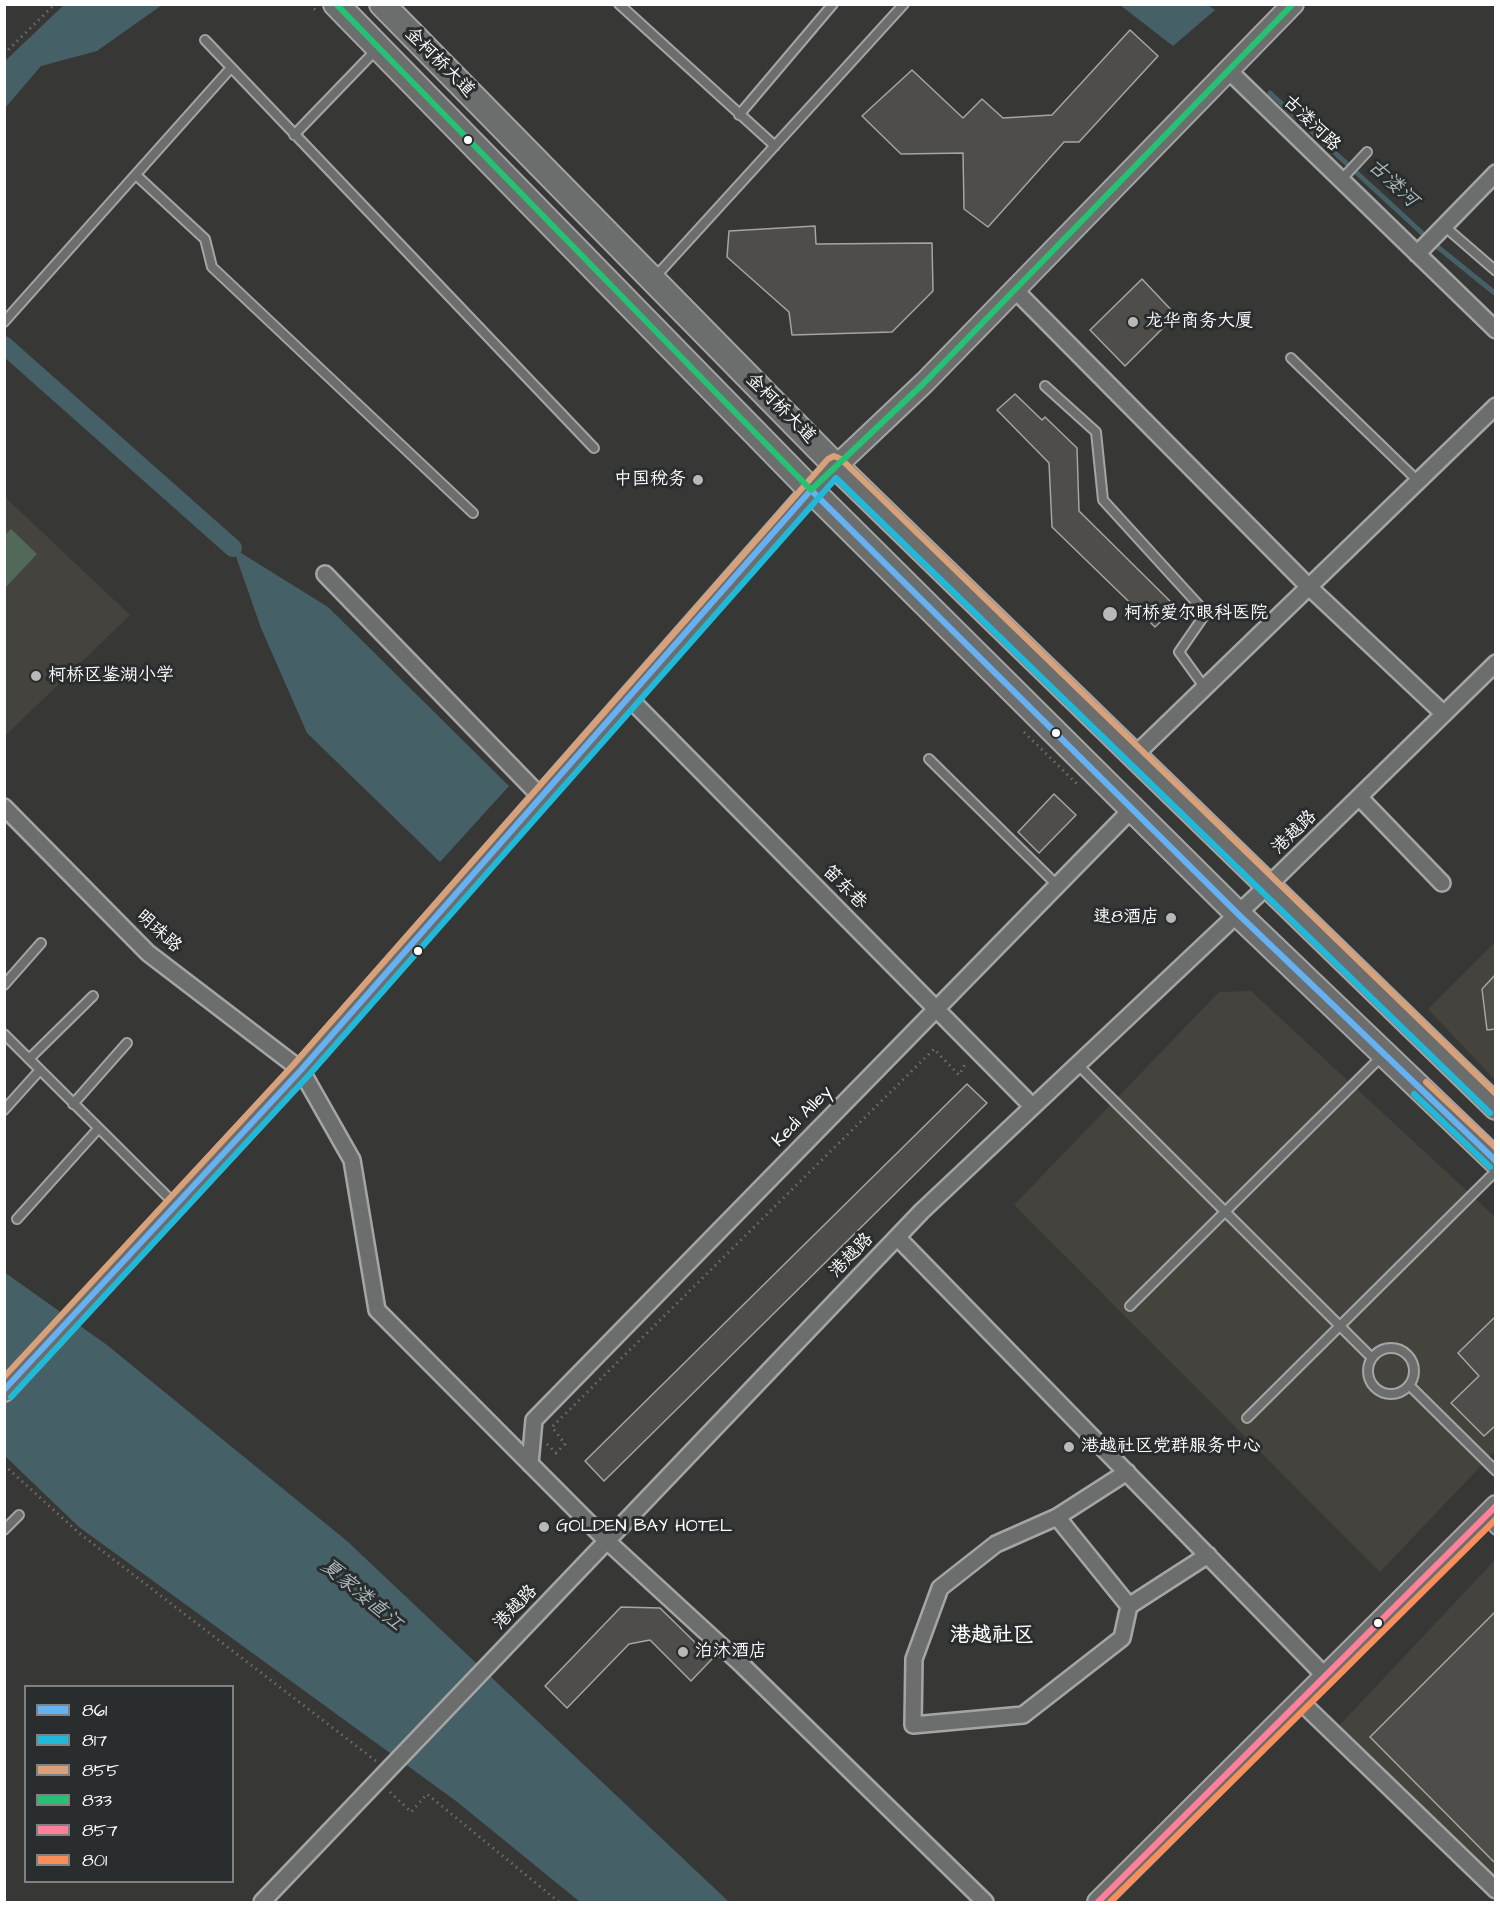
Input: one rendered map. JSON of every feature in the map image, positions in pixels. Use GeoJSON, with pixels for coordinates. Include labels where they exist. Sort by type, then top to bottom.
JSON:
{"type":"FeatureCollection","features":[{"type":"Feature","properties":{"kind":"main road","name":"金柯桥大道"},"geometry":{"type":"LineString","coordinates":[[336,4],[812,490],[1238,915],[1496,1161]]}},
{"type":"Feature","properties":{"kind":"main road","name":"金柯桥大道"},"geometry":{"type":"LineString","coordinates":[[382,4],[835,465],[1496,1107]]}},
{"type":"Feature","properties":{"kind":"street"},"geometry":{"type":"LineString","coordinates":[[4,1391],[302,1070],[628,697],[835,465],[925,382],[1293,4]]}},
{"type":"Feature","properties":{"kind":"street","name":"古溇河路"},"geometry":{"type":"LineString","coordinates":[[1228,71],[1421,250],[1496,330]]}},
{"type":"Feature","properties":{"kind":"street"},"geometry":{"type":"LineString","coordinates":[[1421,250],[1496,173]]}},
{"type":"Feature","properties":{"kind":"street"},"geometry":{"type":"LineString","coordinates":[[1015,290],[1309,587],[1444,714]]}},
{"type":"Feature","properties":{"kind":"street"},"geometry":{"type":"LineString","coordinates":[[1135,755],[1496,406]]}},
{"type":"Feature","properties":{"kind":"street"},"geometry":{"type":"LineString","coordinates":[[326,574],[541,797]]}},
{"type":"Feature","properties":{"kind":"street","name":"港越路"},"geometry":{"type":"LineString","coordinates":[[262,1902],[897,1237],[1032,1106],[1238,915],[1496,663]]}},
{"type":"Feature","properties":{"kind":"street","name":"笛东巷"},"geometry":{"type":"LineString","coordinates":[[628,697],[1032,1106]]}},
{"type":"Feature","properties":{"kind":"street"},"geometry":{"type":"LineString","coordinates":[[1359,797],[1442,883]]}},
{"type":"Feature","properties":{"kind":"street","name":"明珠路"},"geometry":{"type":"LineString","coordinates":[[4,807],[148,953],[302,1070]]}},
{"type":"Feature","properties":{"kind":"street","name":"Kedi Alley"},"geometry":{"type":"LineString","coordinates":[[530,1464],[534,1420],[1132,809]]}},
{"type":"Feature","properties":{"kind":"street"},"geometry":{"type":"LineString","coordinates":[[302,1070],[352,1160],[377,1310],[606,1541],[742,1665],[985,1902]]}},
{"type":"Feature","properties":{"kind":"street"},"geometry":{"type":"LineString","coordinates":[[897,1237],[1325,1676]]}},
{"type":"Feature","properties":{"kind":"street"},"geometry":{"type":"LineString","coordinates":[[1127,1472],[1057,1517],[996,1544],[940,1588],[914,1659],[913,1725],[1023,1716],[1122,1638],[1129,1606],[1208,1555]]}},
{"type":"Feature","properties":{"kind":"street"},"geometry":{"type":"LineString","coordinates":[[1057,1517],[1129,1606]]}},
{"type":"Feature","properties":{"kind":"street"},"geometry":{"type":"LineString","coordinates":[[1098,1902],[1325,1676],[1492,1518]]}},
{"type":"Feature","properties":{"kind":"street"},"geometry":{"type":"LineString","coordinates":[[1300,1701],[1496,1890]]}},
{"type":"Feature","properties":{"kind":"lane"},"geometry":{"type":"LineString","coordinates":[[619,4],[774,146]]}},
{"type":"Feature","properties":{"kind":"lane"},"geometry":{"type":"LineString","coordinates":[[739,115],[833,4]]}},
{"type":"Feature","properties":{"kind":"lane"},"geometry":{"type":"LineString","coordinates":[[653,279],[904,4]]}},
{"type":"Feature","properties":{"kind":"lane"},"geometry":{"type":"LineString","coordinates":[[205,40],[230,69],[594,448]]}},
{"type":"Feature","properties":{"kind":"lane"},"geometry":{"type":"LineString","coordinates":[[294,135],[378,48]]}},
{"type":"Feature","properties":{"kind":"lane"},"geometry":{"type":"LineString","coordinates":[[6,320],[230,69]]}},
{"type":"Feature","properties":{"kind":"lane"},"geometry":{"type":"LineString","coordinates":[[1343,178],[1367,152]]}},
{"type":"Feature","properties":{"kind":"lane"},"geometry":{"type":"LineString","coordinates":[[136,175],[205,239],[212,267],[473,513]]}},
{"type":"Feature","properties":{"kind":"lane"},"geometry":{"type":"LineString","coordinates":[[1440,230],[1496,271]]}},
{"type":"Feature","properties":{"kind":"lane"},"geometry":{"type":"LineString","coordinates":[[1291,358],[1418,481]]}},
{"type":"Feature","properties":{"kind":"lane"},"geometry":{"type":"LineString","coordinates":[[1045,386],[1096,432],[1103,500],[1206,613],[1179,652],[1205,688]]}},
{"type":"Feature","properties":{"kind":"lane"},"geometry":{"type":"LineString","coordinates":[[929,759],[1057,885]]}},
{"type":"Feature","properties":{"kind":"lane"},"geometry":{"type":"LineString","coordinates":[[4,985],[41,943]]}},
{"type":"Feature","properties":{"kind":"lane"},"geometry":{"type":"LineString","coordinates":[[29,1059],[93,996]]}},
{"type":"Feature","properties":{"kind":"lane"},"geometry":{"type":"LineString","coordinates":[[4,1034],[176,1204]]}},
{"type":"Feature","properties":{"kind":"lane"},"geometry":{"type":"LineString","coordinates":[[73,1104],[128,1043]]}},
{"type":"Feature","properties":{"kind":"lane"},"geometry":{"type":"LineString","coordinates":[[1130,1306],[1384,1054]]}},
{"type":"Feature","properties":{"kind":"lane"},"geometry":{"type":"LineString","coordinates":[[1077,1064],[1227,1210],[1371,1357]]}},
{"type":"Feature","properties":{"kind":"lane"},"geometry":{"type":"LineString","coordinates":[[4,1110],[40,1070]]}},
{"type":"Feature","properties":{"kind":"lane"},"geometry":{"type":"LineString","coordinates":[[17,1219],[98,1129]]}},
{"type":"Feature","properties":{"kind":"lane"},"geometry":{"type":"LineString","coordinates":[[1247,1418],[1496,1171]]}},
{"type":"Feature","properties":{"kind":"lane"},"geometry":{"type":"LineString","coordinates":[[1388,1347],[1406,1352],[1415,1368],[1410,1386],[1394,1396],[1376,1391],[1366,1375],[1371,1357],[1388,1347]]}},
{"type":"Feature","properties":{"kind":"lane"},"geometry":{"type":"LineString","coordinates":[[1410,1386],[1496,1471]]}},
{"type":"Feature","properties":{"kind":"lane"},"geometry":{"type":"LineString","coordinates":[[4,1530],[19,1515]]}},
{"type":"Feature","properties":{"kind":"path"},"geometry":{"type":"LineString","coordinates":[[4,54],[55,4]]}},
{"type":"Feature","properties":{"kind":"path"},"geometry":{"type":"LineString","coordinates":[[565,1444],[552,1427],[934,1049],[959,1075]]}},
{"type":"Feature","properties":{"kind":"path"},"geometry":{"type":"LineString","coordinates":[[4,1465],[88,1540],[392,1766],[390,1795],[411,1812],[427,1794],[559,1902]]}},
{"type":"Feature","properties":{"kind":"shaded area","name":"柯桥区鉴湖小学"},"geometry":{"type":"Polygon","coordinates":[[[4,496],[130,615],[5,736],[4,736],[4,496]]]}},
{"type":"Feature","properties":{"kind":"shaded area"},"geometry":{"type":"Polygon","coordinates":[[[1495,942],[1495,1080],[1428,1009],[1495,942]]]}},
{"type":"Feature","properties":{"kind":"shaded area"},"geometry":{"type":"Polygon","coordinates":[[[1251,991],[1495,1217],[1495,1451],[1380,1572],[1014,1205],[1219,992],[1251,991]]]}},
{"type":"Feature","properties":{"kind":"shaded area"},"geometry":{"type":"Polygon","coordinates":[[[1495,1560],[1495,1889],[1335,1730],[1495,1560]]]}},
{"type":"Feature","properties":{"kind":"green space"},"geometry":{"type":"Polygon","coordinates":[[[11,529],[37,554],[5,588],[5,535],[11,529]]]}},
{"type":"Feature","properties":{"kind":"water"},"geometry":{"type":"Polygon","coordinates":[[[64,5],[162,5],[97,51],[41,66],[5,108],[5,61],[64,5]]]}},
{"type":"Feature","properties":{"kind":"water"},"geometry":{"type":"Polygon","coordinates":[[[1120,5],[1208,5],[1215,10],[1173,46],[1120,5]]]}},
{"type":"Feature","properties":{"kind":"water"},"geometry":{"type":"Polygon","coordinates":[[[233,548],[328,607],[509,786],[440,862],[307,733],[261,628],[233,548]]]}},
{"type":"Feature","properties":{"kind":"water","name":"夏家溇直江"},"geometry":{"type":"Polygon","coordinates":[[[4,1272],[107,1345],[347,1541],[729,1902],[580,1902],[456,1801],[79,1527],[5,1456],[4,1272]]]}},
{"type":"Feature","properties":{"kind":"building"},"geometry":{"type":"Polygon","coordinates":[[[1130,30],[1158,56],[1079,142],[1064,142],[988,227],[964,209],[963,153],[901,154],[862,116],[912,70],[963,118],[982,99],[1003,118],[1052,115],[1130,30]]]}},
{"type":"Feature","properties":{"kind":"building"},"geometry":{"type":"Polygon","coordinates":[[[815,226],[816,244],[932,243],[933,291],[892,332],[792,335],[789,312],[727,257],[729,231],[815,226]]]}},
{"type":"Feature","properties":{"kind":"building","name":"龙华商务大厦"},"geometry":{"type":"Polygon","coordinates":[[[1142,279],[1176,315],[1125,366],[1090,330],[1142,279]]]}},
{"type":"Feature","properties":{"kind":"building"},"geometry":{"type":"Polygon","coordinates":[[[1015,394],[1042,420],[1045,417],[1077,448],[1079,511],[1176,607],[1155,627],[1052,527],[1049,463],[997,410],[1015,394]]]}},
{"type":"Feature","properties":{"kind":"building"},"geometry":{"type":"Polygon","coordinates":[[[1054,794],[1076,815],[1039,853],[1018,832],[1054,794]]]}},
{"type":"Feature","properties":{"kind":"building"},"geometry":{"type":"Polygon","coordinates":[[[1496,974],[1496,1029],[1487,1030],[1482,989],[1496,974]]]}},
{"type":"Feature","properties":{"kind":"building"},"geometry":{"type":"Polygon","coordinates":[[[967,1084],[987,1103],[604,1481],[585,1461],[967,1084]]]}},
{"type":"Feature","properties":{"kind":"building"},"geometry":{"type":"Polygon","coordinates":[[[1496,1316],[1496,1425],[1484,1436],[1451,1403],[1479,1376],[1458,1353],[1496,1316]]]}},
{"type":"Feature","properties":{"kind":"building","name":"泊沐酒店"},"geometry":{"type":"Polygon","coordinates":[[[621,1607],[660,1608],[712,1659],[691,1681],[650,1640],[629,1644],[567,1708],[545,1686],[621,1607]]]}},
{"type":"Feature","properties":{"kind":"building"},"geometry":{"type":"Polygon","coordinates":[[[1496,1611],[1496,1864],[1370,1737],[1496,1611]]]}},
{"type":"Feature","properties":{"kind":"waterway","name":"古溇河"},"geometry":{"type":"LineString","coordinates":[[1270,93],[1434,244],[1496,294]]}},
{"type":"Feature","properties":{"kind":"waterway"},"geometry":{"type":"LineString","coordinates":[[4,345],[233,548]]}},
{"type":"Feature","properties":{"kind":"transit line","name":"833"},"geometry":{"type":"LineString","coordinates":[[336,4],[811,490],[925,382],[1293,4]]}},
{"type":"Feature","properties":{"kind":"transit line","name":"855"},"geometry":{"type":"LineString","coordinates":[[4,1377],[294,1064],[828,459],[834,456],[841,459],[1496,1094]]}},
{"type":"Feature","properties":{"kind":"transit line","name":"817"},"geometry":{"type":"LineString","coordinates":[[11,1397],[308,1076],[836,478],[1490,1113]]}},
{"type":"Feature","properties":{"kind":"transit line","name":"861"},"geometry":{"type":"LineString","coordinates":[[811,490],[1238,914],[1496,1161]]}},
{"type":"Feature","properties":{"kind":"transit line","name":"861"},"geometry":{"type":"LineString","coordinates":[[4,1390],[301,1070],[811,490]]}},
{"type":"Feature","properties":{"kind":"transit line","name":"855"},"geometry":{"type":"LineString","coordinates":[[1426,1082],[1496,1148]]}},
{"type":"Feature","properties":{"kind":"transit line","name":"817"},"geometry":{"type":"LineString","coordinates":[[1414,1094],[1490,1167]]}},
{"type":"Feature","properties":{"kind":"transit line","name":"857"},"geometry":{"type":"LineString","coordinates":[[1098,1902],[1496,1506]]}},
{"type":"Feature","properties":{"kind":"transit line","name":"801"},"geometry":{"type":"LineString","coordinates":[[1110,1902],[1496,1519]]}},
{"type":"Feature","properties":{"kind":"place","name":"龙华商务大厦"},"geometry":{"type":"Point","coordinates":[1133,322]}},
{"type":"Feature","properties":{"kind":"place","name":"中国税务"},"geometry":{"type":"Point","coordinates":[698,480]}},
{"type":"Feature","properties":{"kind":"place","name":"柯桥爱尔眼科医院"},"geometry":{"type":"Point","coordinates":[1110,614]}},
{"type":"Feature","properties":{"kind":"place","name":"柯桥区鉴湖小学"},"geometry":{"type":"Point","coordinates":[36,676]}},
{"type":"Feature","properties":{"kind":"place","name":"速8酒店"},"geometry":{"type":"Point","coordinates":[1171,918]}},
{"type":"Feature","properties":{"kind":"place","name":"港越社区党群服务中心"},"geometry":{"type":"Point","coordinates":[1069,1447]}},
{"type":"Feature","properties":{"kind":"place","name":"GOLDEN BAY HOTEL"},"geometry":{"type":"Point","coordinates":[544,1527]}},
{"type":"Feature","properties":{"kind":"place","name":"泊沐酒店"},"geometry":{"type":"Point","coordinates":[683,1652]}},
{"type":"Feature","properties":{"kind":"district","name":"港越社区"},"geometry":{"type":"Point","coordinates":[992,1637]}}]}
